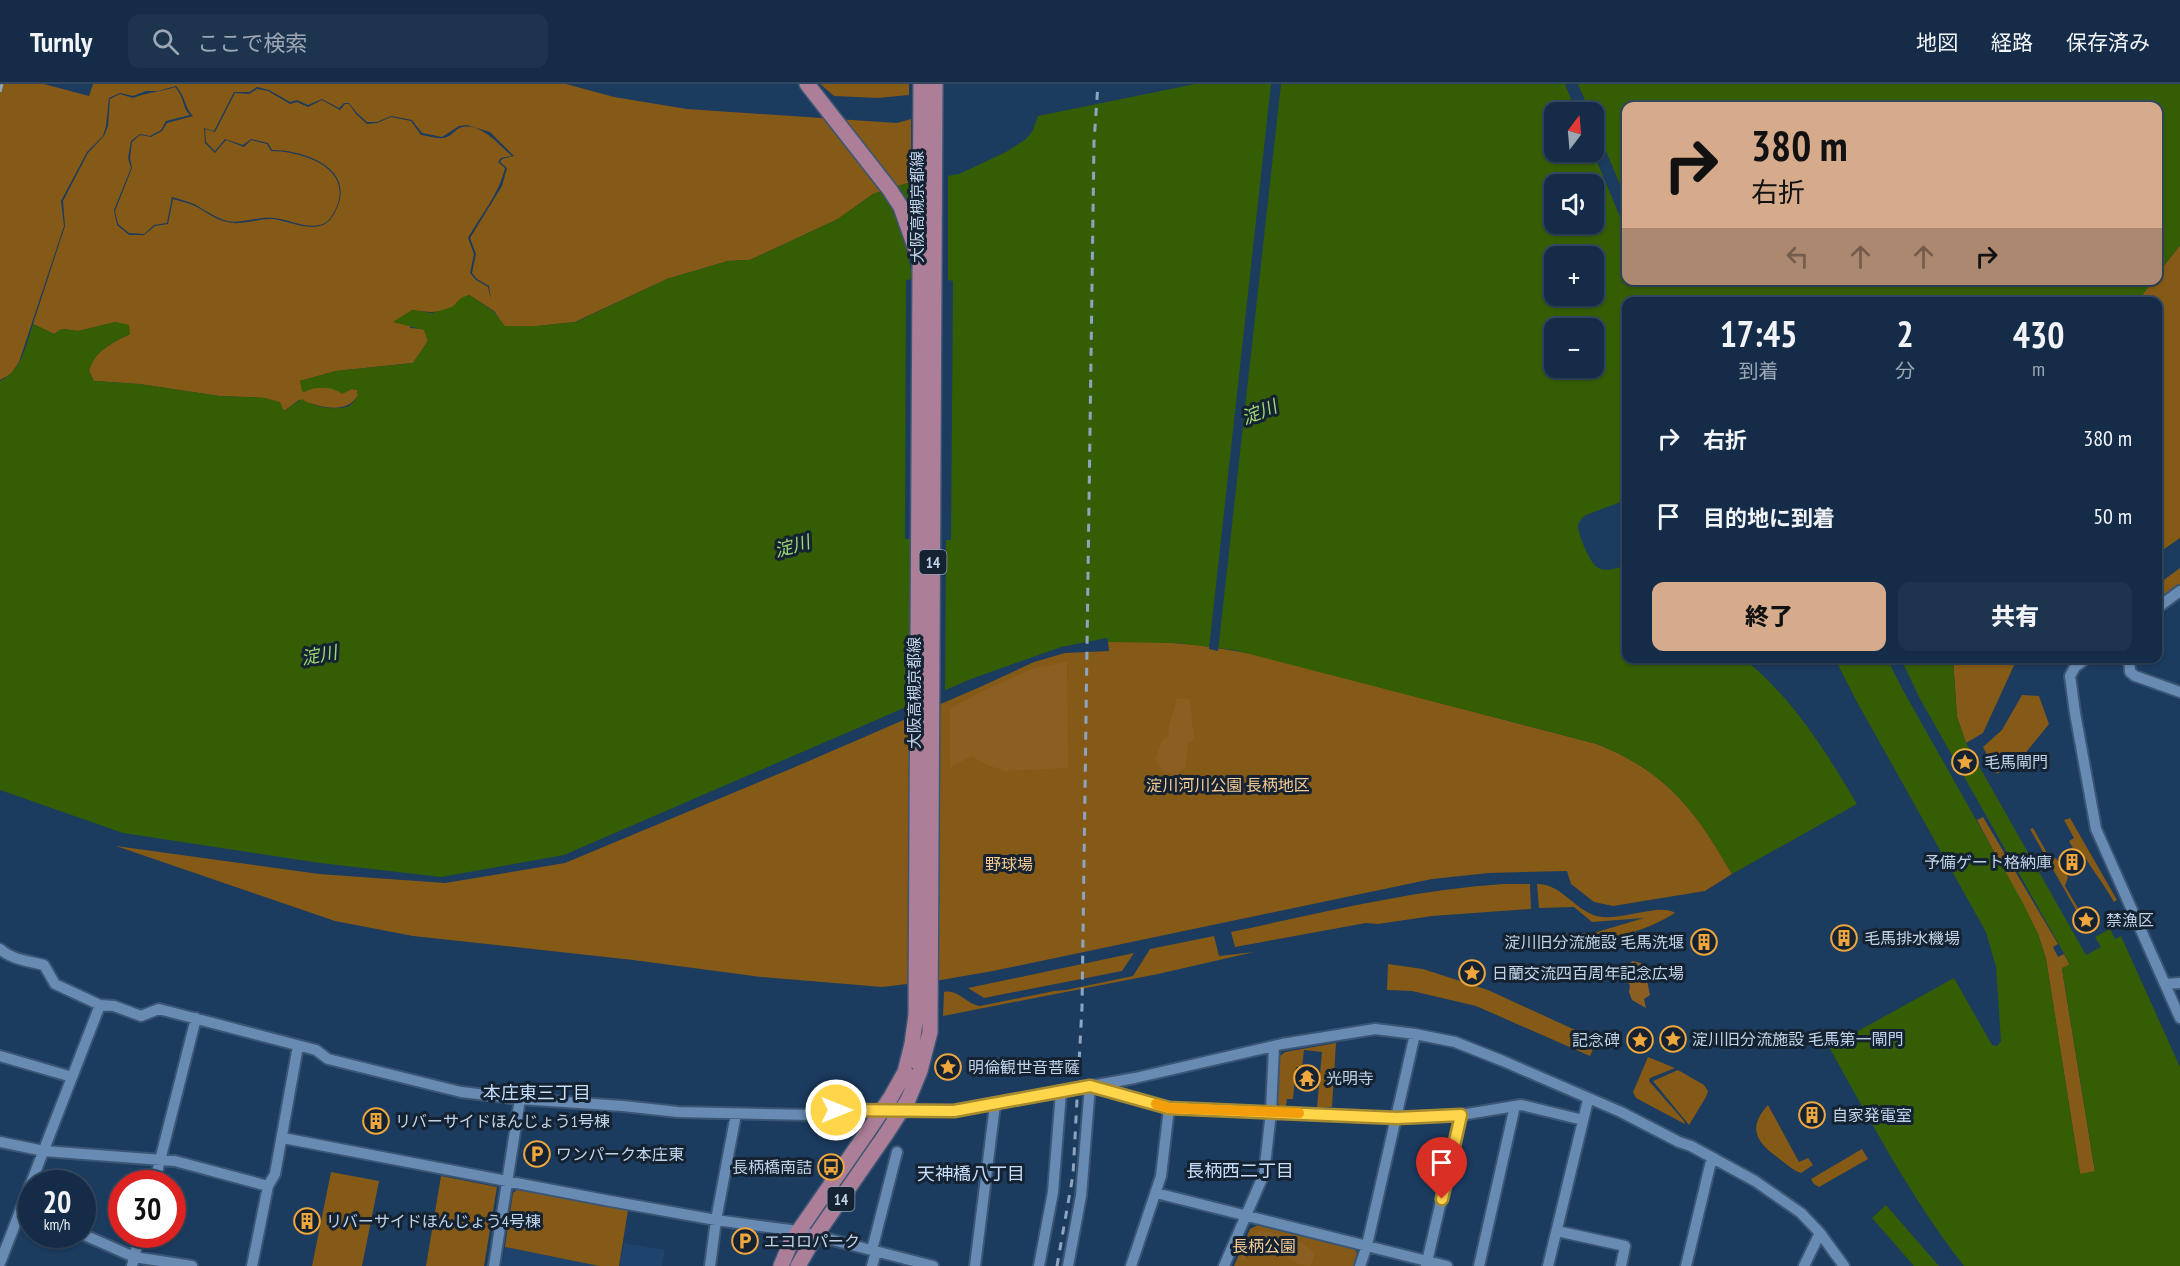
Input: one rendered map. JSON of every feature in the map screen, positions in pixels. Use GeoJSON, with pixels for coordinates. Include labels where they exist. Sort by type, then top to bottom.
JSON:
{"type":"FeatureCollection","features":[{"type":"Feature","properties":{"kind":"main road","name":"大阪高槻京都線"},"geometry":{"type":"LineString","coordinates":[[807,84],[901,207],[920,264]]}},
{"type":"Feature","properties":{"kind":"main road","name":"大阪高槻京都線"},"geometry":{"type":"LineString","coordinates":[[921,84],[916,1015],[921,1040]]}},
{"type":"Feature","properties":{"kind":"main road","name":"大阪高槻京都線"},"geometry":{"type":"LineString","coordinates":[[798,1266],[816,1235],[908,1100],[912,1071],[921,1040],[935,84]]}},
{"type":"Feature","properties":{"kind":"main road","name":"大阪高槻京都線"},"geometry":{"type":"LineString","coordinates":[[781,1266],[798,1231],[891,1097],[912,1071]]}},
{"type":"Feature","properties":{"kind":"street"},"geometry":{"type":"LineString","coordinates":[[2162,604],[2180,591]]}},
{"type":"Feature","properties":{"kind":"street"},"geometry":{"type":"LineString","coordinates":[[2080,663],[2070,675],[2096,829],[2180,1018]]}},
{"type":"Feature","properties":{"kind":"street"},"geometry":{"type":"LineString","coordinates":[[2129,663],[2130,672],[2135,676],[2180,692]]}},
{"type":"Feature","properties":{"kind":"street"},"geometry":{"type":"LineString","coordinates":[[0,949],[19,959],[44,964],[55,984],[100,1005],[114,1006],[141,1016],[159,1009],[316,1050],[328,1059],[461,1092],[678,1112],[812,1115],[836,1110],[954,1111],[1135,1078],[1274,1046],[1375,1029],[1415,1034],[1455,1042],[1503,1061],[1588,1100],[1621,1112],[1712,1157],[1755,1181],[1791,1205],[1812,1223],[1844,1266]]}},
{"type":"Feature","properties":{"kind":"street"},"geometry":{"type":"LineString","coordinates":[[2164,984],[2180,983]]}},
{"type":"Feature","properties":{"kind":"street"},"geometry":{"type":"LineString","coordinates":[[39,1170],[100,1005]]}},
{"type":"Feature","properties":{"kind":"street"},"geometry":{"type":"LineString","coordinates":[[158,1170],[196,1018]]}},
{"type":"Feature","properties":{"kind":"street"},"geometry":{"type":"LineString","coordinates":[[1360,1266],[1367,1245],[1415,1034]]}},
{"type":"Feature","properties":{"kind":"street"},"geometry":{"type":"LineString","coordinates":[[252,1266],[268,1186],[275,1174],[298,1046]]}},
{"type":"Feature","properties":{"kind":"street"},"geometry":{"type":"LineString","coordinates":[[1224,1266],[1264,1174],[1271,1112],[1274,1046]]}},
{"type":"Feature","properties":{"kind":"street"},"geometry":{"type":"LineString","coordinates":[[0,1056],[72,1077]]}},
{"type":"Feature","properties":{"kind":"street"},"geometry":{"type":"LineString","coordinates":[[1090,1086],[1169,1108],[1397,1118],[1461,1115],[1521,1105],[1583,1120]]}},
{"type":"Feature","properties":{"kind":"street"},"geometry":{"type":"LineString","coordinates":[[1068,1266],[1081,1196],[1090,1086]]}},
{"type":"Feature","properties":{"kind":"street"},"geometry":{"type":"LineString","coordinates":[[1039,1266],[1053,1192],[1061,1092]]}},
{"type":"Feature","properties":{"kind":"street"},"geometry":{"type":"LineString","coordinates":[[494,1266],[520,1099]]}},
{"type":"Feature","properties":{"kind":"street"},"geometry":{"type":"LineString","coordinates":[[1548,1266],[1588,1100]]}},
{"type":"Feature","properties":{"kind":"street"},"geometry":{"type":"LineString","coordinates":[[975,1266],[995,1105]]}},
{"type":"Feature","properties":{"kind":"street"},"geometry":{"type":"LineString","coordinates":[[1479,1266],[1515,1106]]}},
{"type":"Feature","properties":{"kind":"street"},"geometry":{"type":"LineString","coordinates":[[1131,1266],[1161,1176],[1169,1108]]}},
{"type":"Feature","properties":{"kind":"street"},"geometry":{"type":"LineString","coordinates":[[710,1266],[716,1220],[736,1114]]}},
{"type":"Feature","properties":{"kind":"street"},"geometry":{"type":"LineString","coordinates":[[1427,1264],[1461,1115]]}},
{"type":"Feature","properties":{"kind":"street"},"geometry":{"type":"LineString","coordinates":[[282,1138],[716,1220],[798,1231],[933,1266]]}},
{"type":"Feature","properties":{"kind":"street"},"geometry":{"type":"LineString","coordinates":[[0,1142],[45,1151],[175,1161],[268,1186]]}},
{"type":"Feature","properties":{"kind":"street"},"geometry":{"type":"LineString","coordinates":[[872,1266],[897,1152]]}},
{"type":"Feature","properties":{"kind":"street"},"geometry":{"type":"LineString","coordinates":[[1686,1266],[1712,1157]]}},
{"type":"Feature","properties":{"kind":"street"},"geometry":{"type":"LineString","coordinates":[[1156,1193],[1367,1245],[1427,1264],[1447,1266]]}},
{"type":"Feature","properties":{"kind":"street"},"geometry":{"type":"LineString","coordinates":[[0,1263],[18,1228]]}},
{"type":"Feature","properties":{"kind":"street"},"geometry":{"type":"LineString","coordinates":[[1557,1231],[1625,1246],[1620,1266]]}},
{"type":"Feature","properties":{"kind":"street"},"geometry":{"type":"LineString","coordinates":[[1804,1266],[1820,1233]]}},
{"type":"Feature","properties":{"kind":"street"},"geometry":{"type":"LineString","coordinates":[[96,1241],[133,1261],[192,1266]]}},
{"type":"Feature","properties":{"kind":"shaded area"},"geometry":{"type":"Polygon","coordinates":[[[1067,662],[1068,768],[1005,771],[971,756],[950,768],[950,709],[1034,668],[1067,662]]]}},
{"type":"Feature","properties":{"kind":"shaded area"},"geometry":{"type":"Polygon","coordinates":[[[1177,699],[1190,699],[1194,740],[1188,744],[1185,767],[1177,775],[1164,773],[1155,759],[1162,740],[1169,735],[1168,728],[1177,699]]]}},
{"type":"Feature","properties":{"kind":"shaded area"},"geometry":{"type":"Polygon","coordinates":[[[1632,961],[1645,964],[1648,972],[1650,995],[1644,999],[1646,1008],[1632,1000],[1629,992],[1630,985],[1624,979],[1624,971],[1632,961]]]}},
{"type":"Feature","properties":{"kind":"shaded area"},"geometry":{"type":"Polygon","coordinates":[[[1259,1231],[1288,1237],[1308,1247],[1314,1252],[1310,1266],[1299,1264],[1288,1258],[1272,1242],[1252,1242],[1245,1260],[1240,1260],[1246,1243],[1259,1231]]]}},
{"type":"Feature","properties":{"kind":"shaded area"},"geometry":{"type":"Polygon","coordinates":[[[624,1243],[665,1250],[662,1266],[620,1266],[624,1243]]]}},
{"type":"Feature","properties":{"kind":"shaded area"},"geometry":{"type":"Polygon","coordinates":[[[505,1247],[599,1266],[502,1266],[505,1247]]]}},
{"type":"Feature","properties":{"kind":"green space"},"geometry":{"type":"Polygon","coordinates":[[[0,84],[44,84],[89,96],[93,84],[566,84],[614,97],[687,109],[897,123],[911,119],[911,182],[873,194],[838,219],[750,260],[728,261],[667,279],[575,322],[537,326],[504,326],[494,311],[469,295],[453,307],[443,311],[412,310],[410,328],[424,329],[428,341],[413,363],[336,371],[300,381],[304,392],[312,387],[352,389],[357,390],[358,395],[347,405],[339,407],[323,407],[299,400],[284,411],[265,398],[219,396],[139,384],[94,381],[89,371],[95,358],[105,348],[130,334],[116,322],[78,331],[62,329],[54,334],[33,324],[65,226],[63,201],[88,153],[104,136],[108,126],[110,99],[120,94],[133,98],[175,87],[190,115],[166,121],[161,130],[150,136],[140,134],[131,141],[128,158],[131,168],[114,210],[117,225],[129,235],[144,235],[155,226],[168,224],[173,199],[195,206],[222,221],[233,223],[273,219],[317,227],[332,218],[337,208],[341,194],[339,182],[333,172],[323,164],[298,153],[272,150],[268,143],[251,139],[243,145],[225,139],[215,151],[206,142],[205,129],[215,132],[235,93],[249,94],[257,89],[268,91],[290,104],[297,102],[308,107],[322,100],[340,110],[345,104],[349,104],[367,124],[377,123],[391,117],[411,121],[421,135],[435,138],[446,137],[467,126],[473,127],[467,125],[459,126],[442,137],[422,133],[412,120],[391,116],[377,122],[367,122],[349,103],[344,103],[339,108],[322,99],[308,105],[297,100],[290,102],[269,90],[257,87],[249,92],[234,92],[214,131],[204,128],[205,143],[215,153],[226,140],[244,147],[251,140],[267,144],[271,151],[296,154],[321,164],[331,171],[340,192],[337,206],[330,219],[317,226],[273,218],[227,221],[194,204],[172,197],[167,223],[154,225],[144,234],[129,233],[118,224],[115,211],[132,168],[130,158],[132,142],[140,135],[151,137],[162,131],[167,123],[193,116],[176,86],[158,91],[146,91],[133,96],[120,93],[109,98],[103,136],[87,152],[61,201],[64,226],[19,362],[11,374],[0,380],[0,84]],[[475,127],[495,140],[512,156],[501,158],[498,162],[505,168],[502,178],[494,196],[468,238],[474,254],[470,273],[476,280],[488,287],[491,299],[489,286],[472,273],[476,254],[470,238],[502,186],[507,168],[500,162],[502,159],[514,156],[490,132],[475,127]]]}},
{"type":"Feature","properties":{"kind":"green space"},"geometry":{"type":"Polygon","coordinates":[[[820,84],[909,84],[909,95],[878,98],[834,96],[820,84]]]}},
{"type":"Feature","properties":{"kind":"green space"},"geometry":{"type":"Polygon","coordinates":[[[2180,245],[2180,538],[2162,551],[2162,297],[2141,297],[2150,285],[2162,285],[2162,268],[2180,245]]]}},
{"type":"Feature","properties":{"kind":"green space"},"geometry":{"type":"Polygon","coordinates":[[[2180,568],[2180,586],[2162,599],[2162,581],[2180,568]]]}},
{"type":"Feature","properties":{"kind":"green space"},"geometry":{"type":"Polygon","coordinates":[[[1145,641],[1199,645],[1253,654],[1597,744],[1643,767],[1677,796],[1706,831],[1732,874],[1705,891],[1613,906],[1594,902],[1571,884],[1567,871],[1489,873],[1432,879],[993,971],[882,987],[761,977],[633,960],[413,936],[335,921],[116,846],[319,874],[445,883],[565,863],[788,770],[1034,662],[1065,653],[1109,651],[1108,642],[1145,641]]]}},
{"type":"Feature","properties":{"kind":"green space"},"geometry":{"type":"Polygon","coordinates":[[[1953,663],[2015,663],[1983,733],[1966,743],[1957,717],[1953,663]]]}},
{"type":"Feature","properties":{"kind":"green space"},"geometry":{"type":"Polygon","coordinates":[[[2022,695],[2039,696],[2049,724],[2023,756],[1997,774],[1983,747],[2002,730],[2022,695]]]}},
{"type":"Feature","properties":{"kind":"green space"},"geometry":{"type":"Polygon","coordinates":[[[1983,817],[2058,944],[2053,947],[2058,957],[2064,954],[2070,965],[2062,969],[2095,1172],[2080,1174],[2046,959],[2038,934],[1977,820],[1983,817]]]}},
{"type":"Feature","properties":{"kind":"green space"},"geometry":{"type":"Polygon","coordinates":[[[2070,818],[2117,900],[2114,902],[2082,852],[2076,854],[2069,841],[2074,838],[2064,820],[2070,818]]]}},
{"type":"Feature","properties":{"kind":"green space"},"geometry":{"type":"Polygon","coordinates":[[[2033,828],[2051,860],[2056,858],[2068,877],[2065,886],[2082,915],[2092,915],[2094,919],[2084,924],[2030,829],[2033,828]]]}},
{"type":"Feature","properties":{"kind":"green space"},"geometry":{"type":"Polygon","coordinates":[[[1503,884],[1530,884],[1531,909],[1432,916],[1378,924],[1366,923],[1235,947],[1231,932],[1434,891],[1503,884]]]}},
{"type":"Feature","properties":{"kind":"green space"},"geometry":{"type":"Polygon","coordinates":[[[1537,884],[1555,889],[1585,911],[1602,917],[1661,910],[1675,913],[1660,922],[1627,934],[1575,944],[1540,946],[1541,937],[1597,932],[1644,918],[1592,922],[1574,907],[1539,908],[1537,884]]]}},
{"type":"Feature","properties":{"kind":"green space"},"geometry":{"type":"Polygon","coordinates":[[[1214,936],[1219,956],[1254,952],[1158,974],[943,1016],[944,992],[954,993],[980,1006],[1066,990],[1133,976],[1150,949],[1214,936]]]}},
{"type":"Feature","properties":{"kind":"green space"},"geometry":{"type":"Polygon","coordinates":[[[1134,953],[1122,971],[984,998],[968,988],[1134,953]]]}},
{"type":"Feature","properties":{"kind":"green space"},"geometry":{"type":"Polygon","coordinates":[[[1388,964],[1423,969],[1488,990],[1597,1040],[1590,1056],[1476,1006],[1412,991],[1387,990],[1388,964]]]}},
{"type":"Feature","properties":{"kind":"green space"},"geometry":{"type":"Polygon","coordinates":[[[1336,1043],[1332,1107],[1317,1107],[1322,1052],[1304,1050],[1302,1067],[1296,1067],[1293,1099],[1287,1099],[1286,1106],[1280,1106],[1276,1101],[1280,1056],[1285,1052],[1336,1043]]]}},
{"type":"Feature","properties":{"kind":"green space"},"geometry":{"type":"Polygon","coordinates":[[[1648,1057],[1675,1068],[1650,1078],[1649,1081],[1685,1124],[1636,1098],[1633,1092],[1648,1057]]]}},
{"type":"Feature","properties":{"kind":"green space"},"geometry":{"type":"Polygon","coordinates":[[[1678,1070],[1704,1085],[1708,1091],[1689,1125],[1653,1081],[1678,1070]]]}},
{"type":"Feature","properties":{"kind":"green space"},"geometry":{"type":"Polygon","coordinates":[[[1768,1105],[1799,1162],[1808,1158],[1813,1165],[1801,1173],[1769,1151],[1759,1139],[1756,1127],[1768,1105]]]}},
{"type":"Feature","properties":{"kind":"green space"},"geometry":{"type":"Polygon","coordinates":[[[1862,1149],[1868,1159],[1819,1187],[1814,1184],[1811,1179],[1862,1149]]]}},
{"type":"Feature","properties":{"kind":"green space"},"geometry":{"type":"Polygon","coordinates":[[[331,1172],[379,1181],[362,1266],[312,1266],[331,1172]]]}},
{"type":"Feature","properties":{"kind":"green space"},"geometry":{"type":"Polygon","coordinates":[[[441,1176],[497,1187],[484,1266],[426,1266],[441,1176]]]}},
{"type":"Feature","properties":{"kind":"green space"},"geometry":{"type":"Polygon","coordinates":[[[518,1189],[628,1210],[619,1266],[599,1266],[505,1247],[513,1193],[518,1189]]]}},
{"type":"Feature","properties":{"kind":"green space","name":"長柄公園"},"geometry":{"type":"Polygon","coordinates":[[[1258,1225],[1355,1249],[1358,1256],[1354,1266],[1234,1266],[1250,1229],[1258,1225]]]}},
{"type":"Feature","properties":{"kind":"water","name":"淀川"},"geometry":{"type":"Polygon","coordinates":[[[1195,84],[2180,84],[2180,245],[2162,268],[2162,102],[1622,102],[1622,285],[2150,285],[2141,297],[1622,297],[1622,502],[1586,515],[1580,520],[1578,527],[1585,549],[1594,565],[1608,570],[1622,566],[1622,663],[1749,663],[1793,708],[1821,746],[1857,804],[1732,874],[1706,831],[1677,796],[1643,767],[1597,744],[1234,650],[1177,643],[1108,642],[1107,638],[1061,647],[971,679],[564,855],[441,877],[320,863],[123,833],[0,790],[0,381],[8,376],[18,364],[33,324],[54,334],[62,329],[78,331],[116,322],[129,325],[130,334],[105,348],[91,364],[89,371],[94,381],[139,384],[219,396],[265,398],[280,402],[284,411],[302,399],[318,406],[344,407],[349,406],[355,399],[358,395],[357,390],[352,389],[342,394],[334,389],[318,388],[304,392],[300,381],[336,371],[413,363],[428,341],[424,330],[393,322],[412,310],[432,313],[452,307],[461,298],[469,295],[493,311],[505,326],[576,322],[667,279],[728,261],[750,260],[838,219],[873,194],[911,182],[959,174],[1006,152],[1026,139],[1032,132],[1038,116],[1195,84]]]}},
{"type":"Feature","properties":{"kind":"water"},"geometry":{"type":"Polygon","coordinates":[[[1837,663],[1889,663],[2038,934],[2046,959],[2080,1174],[2095,1171],[2062,968],[2070,964],[1919,697],[1903,663],[1953,663],[1957,717],[1966,743],[2086,955],[2101,947],[2095,937],[2110,929],[2115,939],[2121,936],[2180,1067],[2180,1266],[1964,1266],[1926,1214],[1876,1131],[1829,1047],[1954,978],[1992,1045],[1997,1046],[2001,1041],[1996,967],[1986,932],[1837,663]]]}},
{"type":"Feature","properties":{"kind":"water"},"geometry":{"type":"Polygon","coordinates":[[[1886,1205],[1939,1266],[1914,1266],[1872,1218],[1886,1205]]]}},
{"type":"Feature","properties":{"kind":"pier"},"geometry":{"type":"Polygon","coordinates":[[[1271,84],[1281,84],[1218,651],[1209,649],[1271,84]]]}},
{"type":"Feature","properties":{"kind":"pier"},"geometry":{"type":"Polygon","coordinates":[[[1565,84],[1578,84],[1586,102],[1572,102],[1565,84]]]}},
{"type":"Feature","properties":{"kind":"pier"},"geometry":{"type":"Polygon","coordinates":[[[1604,146],[1622,189],[1622,221],[1604,174],[1597,162],[1604,162],[1604,146]]]}},
{"type":"Feature","properties":{"kind":"pier"},"geometry":{"type":"Polygon","coordinates":[[[948,173],[948,280],[953,281],[951,540],[946,540],[945,694],[911,709],[911,539],[905,539],[906,280],[913,279],[903,232],[887,198],[893,185],[914,208],[914,179],[948,173]]]}},
{"type":"Feature","properties":{"kind":"railway"},"geometry":{"type":"LineString","coordinates":[[0,92],[2,84]]}},
{"type":"Feature","properties":{"kind":"railway"},"geometry":{"type":"LineString","coordinates":[[1057,1266],[1073,1175],[1082,1007],[1094,142],[1098,84]]}},
{"type":"Feature","properties":{"kind":"slow traffic"},"geometry":{"type":"LineString","coordinates":[[1156,1104],[1169,1108],[1299,1113]]}},
{"type":"Feature","properties":{"kind":"place","name":"毛馬閘門"},"geometry":{"type":"Point","coordinates":[1965,762]}},
{"type":"Feature","properties":{"kind":"place","name":"予備ゲート格納庫"},"geometry":{"type":"Point","coordinates":[2072,862]}},
{"type":"Feature","properties":{"kind":"place","name":"禁漁区"},"geometry":{"type":"Point","coordinates":[2086,920]}},
{"type":"Feature","properties":{"kind":"place","name":"毛馬排水機場"},"geometry":{"type":"Point","coordinates":[1844,938]}},
{"type":"Feature","properties":{"kind":"place","name":"淀川旧分流施設 毛馬洗堰"},"geometry":{"type":"Point","coordinates":[1704,942]}},
{"type":"Feature","properties":{"kind":"place","name":"日蘭交流四百周年記念広場"},"geometry":{"type":"Point","coordinates":[1472,973]}},
{"type":"Feature","properties":{"kind":"place","name":"淀川旧分流施設 毛馬第一閘門"},"geometry":{"type":"Point","coordinates":[1673,1039]}},
{"type":"Feature","properties":{"kind":"place","name":"記念碑"},"geometry":{"type":"Point","coordinates":[1640,1040]}},
{"type":"Feature","properties":{"kind":"place","name":"明倫観世音菩薩"},"geometry":{"type":"Point","coordinates":[948,1067]}},
{"type":"Feature","properties":{"kind":"place","name":"光明寺"},"geometry":{"type":"Point","coordinates":[1307,1078]}},
{"type":"Feature","properties":{"kind":"place","name":"自家発電室"},"geometry":{"type":"Point","coordinates":[1812,1115]}},
{"type":"Feature","properties":{"kind":"place","name":"リバーサイドほんじょう1号棟"},"geometry":{"type":"Point","coordinates":[376,1121]}},
{"type":"Feature","properties":{"kind":"place","name":"ワンパーク本庄東"},"geometry":{"type":"Point","coordinates":[537,1154]}},
{"type":"Feature","properties":{"kind":"place","name":"長柄橋南詰"},"geometry":{"type":"Point","coordinates":[831,1167]}},
{"type":"Feature","properties":{"kind":"place","name":"リバーサイドほんじょう4号棟"},"geometry":{"type":"Point","coordinates":[307,1221]}},
{"type":"Feature","properties":{"kind":"place","name":"エコロパーク"},"geometry":{"type":"Point","coordinates":[745,1241]}},
{"type":"Feature","properties":{"kind":"district","name":"本庄東三丁目"},"geometry":{"type":"Point","coordinates":[537,1092]}},
{"type":"Feature","properties":{"kind":"district","name":"長柄西二丁目"},"geometry":{"type":"Point","coordinates":[1240,1170]}},
{"type":"Feature","properties":{"kind":"district","name":"天神橋八丁目"},"geometry":{"type":"Point","coordinates":[971,1173]}},
{"type":"Feature","properties":{"kind":"route"},"geometry":{"type":"LineString","coordinates":[[836,1110],[954,1111],[1090,1086],[1169,1108],[1397,1118],[1461,1115],[1442,1199]]}},
{"type":"Feature","properties":{"kind":"park label","name":"淀川河川公園 長柄地区"},"geometry":{"type":"Point","coordinates":[1228,785]}},
{"type":"Feature","properties":{"kind":"park label","name":"野球場"},"geometry":{"type":"Point","coordinates":[1009,864]}}]}
